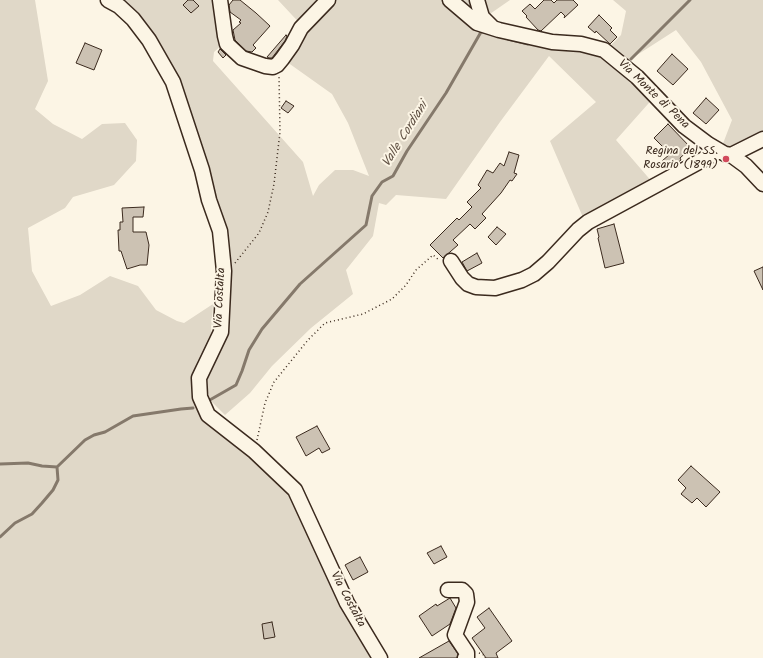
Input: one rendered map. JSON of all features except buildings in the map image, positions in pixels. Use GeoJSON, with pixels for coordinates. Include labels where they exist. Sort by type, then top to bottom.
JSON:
{"type":"FeatureCollection","features":[{"type":"Feature","properties":{"kind":"street","name":"Via Costalta"},"geometry":{"type":"LineString","coordinates":[[108,0],[120,6],[133,19],[149,40],[173,82],[220,231],[224,271],[220,332],[199,378],[200,397],[208,416],[254,451],[295,490],[347,603],[380,658]]}},
{"type":"Feature","properties":{"kind":"street"},"geometry":{"type":"LineString","coordinates":[[220,0],[227,44],[242,58],[256,64],[273,67],[277,65],[292,45],[301,28],[328,0]]}},
{"type":"Feature","properties":{"kind":"street","name":"Via Monte di Pena"},"geometry":{"type":"LineString","coordinates":[[450,0],[477,23],[499,30],[552,42],[581,44],[604,50],[637,78],[684,126],[725,153]]}},
{"type":"Feature","properties":{"kind":"street"},"geometry":{"type":"LineString","coordinates":[[477,0],[482,17],[492,27]]}},
{"type":"Feature","properties":{"kind":"street"},"geometry":{"type":"LineString","coordinates":[[451,261],[462,278],[468,284],[476,287],[495,288],[522,280],[534,274],[548,262],[578,230],[588,222],[725,153],[763,139]]}},
{"type":"Feature","properties":{"kind":"street"},"geometry":{"type":"LineString","coordinates":[[725,153],[746,166],[763,184]]}},
{"type":"Feature","properties":{"kind":"street"},"geometry":{"type":"LineString","coordinates":[[448,590],[462,590],[466,594],[467,602],[455,635],[467,653],[465,658]]}},
{"type":"Feature","properties":{"kind":"path"},"geometry":{"type":"LineString","coordinates":[[224,271],[231,267],[259,234],[268,212],[274,184],[280,132],[279,76],[277,65]]}},
{"type":"Feature","properties":{"kind":"path"},"geometry":{"type":"LineString","coordinates":[[254,451],[265,403],[274,382],[308,340],[325,323],[363,314],[392,299],[406,285],[416,270],[433,255],[441,262],[451,261]]}},
{"type":"Feature","properties":{"kind":"shaded area"},"geometry":{"type":"Polygon","coordinates":[[[0,0],[35,0],[48,81],[35,109],[53,124],[82,139],[102,124],[125,123],[137,140],[136,161],[114,185],[73,197],[65,208],[28,228],[32,271],[51,306],[80,295],[110,276],[138,286],[156,310],[184,323],[213,304],[211,333],[197,362],[193,375],[193,396],[297,485],[334,554],[360,626],[381,658],[0,658],[0,0]]]}},
{"type":"Feature","properties":{"kind":"shaded area"},"geometry":{"type":"Polygon","coordinates":[[[107,0],[219,0],[224,43],[214,52],[213,61],[303,162],[313,196],[319,185],[335,170],[353,170],[369,176],[348,123],[332,94],[287,62],[305,29],[278,0],[510,0],[487,16],[496,25],[519,32],[600,41],[608,48],[621,35],[626,11],[613,0],[763,0],[763,144],[728,162],[719,154],[732,120],[701,62],[676,30],[623,64],[656,95],[616,140],[653,183],[585,222],[550,141],[596,102],[549,56],[446,199],[396,195],[386,205],[379,203],[373,236],[346,270],[353,294],[311,328],[272,366],[250,393],[225,415],[211,401],[208,393],[207,377],[228,267],[187,123],[146,31],[107,0]]]}},
{"type":"Feature","properties":{"kind":"waterway","name":"Valle Cordiani"},"geometry":{"type":"LineString","coordinates":[[631,59],[690,0]]}},
{"type":"Feature","properties":{"kind":"waterway","name":"Valle Cordiani"},"geometry":{"type":"LineString","coordinates":[[208,401],[236,385],[249,350],[262,329],[300,284],[366,225],[372,196],[382,182],[393,176],[407,151],[446,93],[481,32],[485,32]]}},
{"type":"Feature","properties":{"kind":"waterway","name":"Valle Cordiani"},"geometry":{"type":"LineString","coordinates":[[508,39],[528,44]]}},
{"type":"Feature","properties":{"kind":"waterway","name":"Valle Cordiani"},"geometry":{"type":"LineString","coordinates":[[0,537],[15,523],[32,514],[42,503],[53,490],[58,480],[57,467],[85,440],[94,435],[105,432],[133,416],[193,408]]}},
{"type":"Feature","properties":{"kind":"waterway"},"geometry":{"type":"LineString","coordinates":[[0,464],[28,463],[57,467]]}},
{"type":"Feature","properties":{"kind":"place","name":"Regina del SS. Rosario (1899)"},"geometry":{"type":"Point","coordinates":[726,159]}}]}
